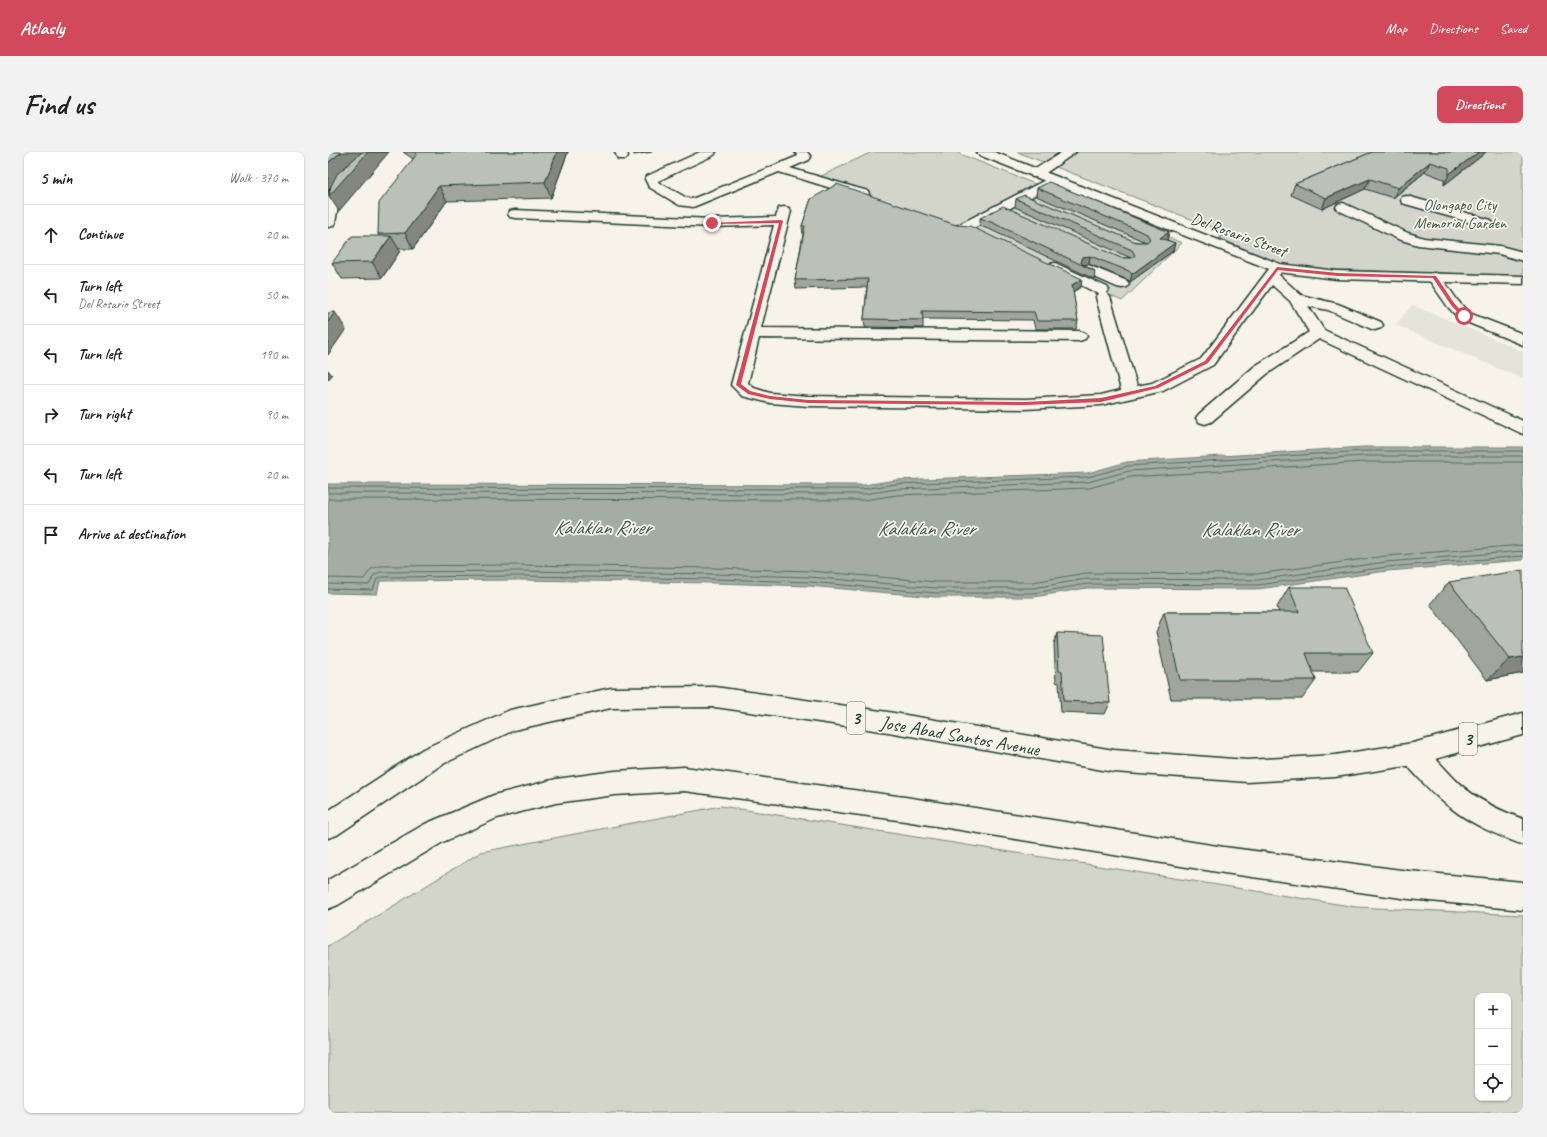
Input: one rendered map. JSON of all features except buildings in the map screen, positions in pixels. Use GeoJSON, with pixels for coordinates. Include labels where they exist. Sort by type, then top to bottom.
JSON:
{"type":"FeatureCollection","features":[{"type":"Feature","properties":{"kind":"main road"},"geometry":{"type":"LineString","coordinates":[[328,223],[330,203],[338,189],[362,165],[379,152]]}},
{"type":"Feature","properties":{"kind":"main road"},"geometry":{"type":"LineString","coordinates":[[710,152],[651,179],[654,184],[684,202],[693,203],[805,157],[801,152]]}},
{"type":"Feature","properties":{"kind":"main road","name":"Del Rosario Street"},"geometry":{"type":"LineString","coordinates":[[983,152],[1274,272],[1522,279]]}},
{"type":"Feature","properties":{"kind":"main road"},"geometry":{"type":"LineString","coordinates":[[1036,174],[1070,152]]}},
{"type":"Feature","properties":{"kind":"main road"},"geometry":{"type":"LineString","coordinates":[[780,168],[802,177],[842,187],[872,197]]}},
{"type":"Feature","properties":{"kind":"main road"},"geometry":{"type":"LineString","coordinates":[[980,218],[989,229],[956,227],[980,218],[1053,180]]}},
{"type":"Feature","properties":{"kind":"main road"},"geometry":{"type":"LineString","coordinates":[[1022,196],[1041,204]]}},
{"type":"Feature","properties":{"kind":"main road"},"geometry":{"type":"LineString","coordinates":[[1407,200],[1486,223]]}},
{"type":"Feature","properties":{"kind":"main road"},"geometry":{"type":"LineString","coordinates":[[1001,207],[1016,213]]}},
{"type":"Feature","properties":{"kind":"main road"},"geometry":{"type":"LineString","coordinates":[[1343,207],[1403,236],[1423,242],[1500,250],[1523,256]]}},
{"type":"Feature","properties":{"kind":"main road"},"geometry":{"type":"LineString","coordinates":[[1474,207],[1471,211],[1486,223],[1490,232],[1482,248]]}},
{"type":"Feature","properties":{"kind":"main road"},"geometry":{"type":"LineString","coordinates":[[515,214],[642,218],[712,223],[782,216],[739,385],[748,392],[770,398],[808,401],[1025,404],[1101,400],[1157,387],[1207,362],[1274,272],[1296,298],[1318,332],[1523,428]]}},
{"type":"Feature","properties":{"kind":"main road"},"geometry":{"type":"LineString","coordinates":[[1054,254],[1122,284]]}},
{"type":"Feature","properties":{"kind":"main road"},"geometry":{"type":"LineString","coordinates":[[1040,260],[1103,293],[1130,393]]}},
{"type":"Feature","properties":{"kind":"main road"},"geometry":{"type":"LineString","coordinates":[[1434,277],[1453,304],[1464,316],[1523,340]]}},
{"type":"Feature","properties":{"kind":"main road"},"geometry":{"type":"LineString","coordinates":[[1296,298],[1333,307],[1375,326]]}},
{"type":"Feature","properties":{"kind":"main road"},"geometry":{"type":"LineString","coordinates":[[1205,418],[1261,370],[1318,332]]}},
{"type":"Feature","properties":{"kind":"main road"},"geometry":{"type":"LineString","coordinates":[[752,333],[1079,336]]}},
{"type":"Feature","properties":{"kind":"main road","name":"Jose Abad Santos Avenue"},"geometry":{"type":"LineString","coordinates":[[328,826],[432,757],[510,720],[611,698],[715,697],[888,722],[1114,761],[1239,770],[1335,766],[1413,754],[1523,724]]}},
{"type":"Feature","properties":{"kind":"main road"},"geometry":{"type":"LineString","coordinates":[[1413,754],[1445,787],[1467,806],[1501,824],[1523,832]]}},
{"type":"Feature","properties":{"kind":"main road"},"geometry":{"type":"LineString","coordinates":[[328,895],[434,833],[494,807],[556,791],[615,783],[684,780],[905,809],[1224,860],[1408,885],[1523,896]]}},
{"type":"Feature","properties":{"kind":"shaded area"},"geometry":{"type":"Polygon","coordinates":[[[1412,305],[1523,351],[1523,379],[1396,325],[1412,305]]]}},
{"type":"Feature","properties":{"kind":"green space"},"geometry":{"type":"Polygon","coordinates":[[[872,152],[955,152],[1182,243],[1122,301],[953,224],[817,178],[872,152]]]}},
{"type":"Feature","properties":{"kind":"green space","name":"Olongapo City Memorial Garden"},"geometry":{"type":"Polygon","coordinates":[[[1017,152],[1523,152],[1523,276],[1291,268],[1219,238],[1227,233],[1017,152]]]}},
{"type":"Feature","properties":{"kind":"green space"},"geometry":{"type":"Polygon","coordinates":[[[721,806],[1356,907],[1523,915],[1523,1113],[328,1113],[328,946],[481,852],[721,806]]]}},
{"type":"Feature","properties":{"kind":"water","name":"Kalaklan River"},"geometry":{"type":"Polygon","coordinates":[[[1364,447],[1523,447],[1523,560],[1387,571],[1258,589],[1087,588],[1034,597],[936,597],[809,586],[519,580],[380,581],[377,594],[328,593],[328,484],[864,485],[896,480],[1088,473],[1127,462],[1364,447]]]}},
{"type":"Feature","properties":{"kind":"route"},"geometry":{"type":"LineString","coordinates":[[712,223],[781,221],[739,385],[748,392],[770,398],[808,401],[1025,404],[1101,400],[1157,387],[1207,362],[1277,268],[1338,274],[1434,277],[1453,304],[1464,316]]}}]}
